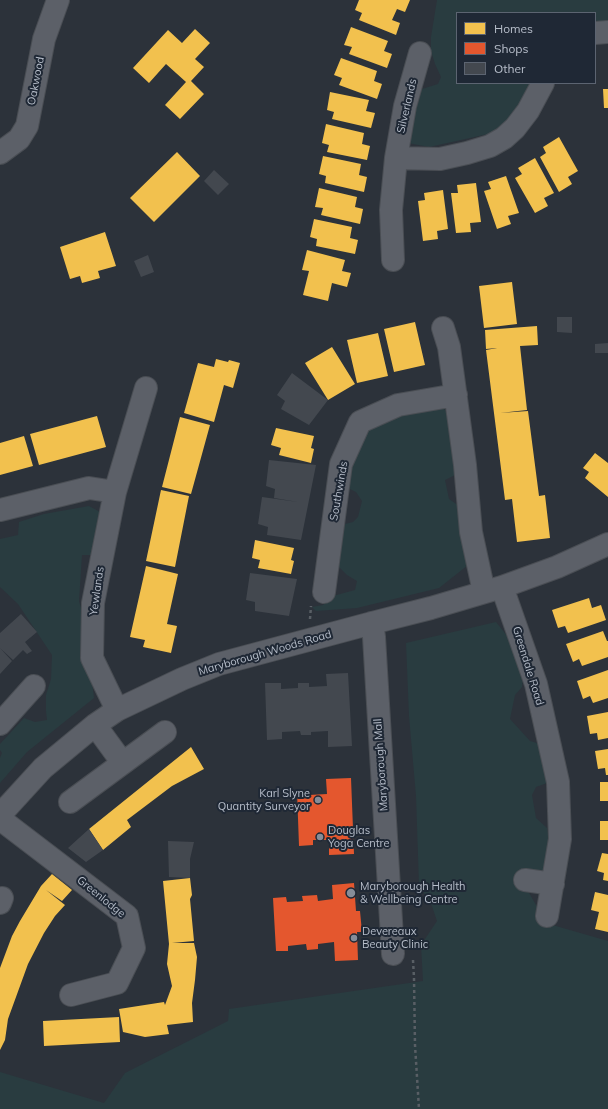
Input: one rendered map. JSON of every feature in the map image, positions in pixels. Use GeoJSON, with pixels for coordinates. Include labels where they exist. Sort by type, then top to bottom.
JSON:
{"type":"FeatureCollection","features":[{"type":"Feature","properties":{"kind":"street","name":"Oakwood"},"geometry":{"type":"LineString","coordinates":[[0,153],[19,139],[27,126],[44,39],[58,0]]}},
{"type":"Feature","properties":{"kind":"street"},"geometry":{"type":"LineString","coordinates":[[596,33],[608,32]]}},
{"type":"Feature","properties":{"kind":"street","name":"Silverlands"},"geometry":{"type":"LineString","coordinates":[[393,260],[391,210],[396,158],[405,106],[420,54]]}},
{"type":"Feature","properties":{"kind":"street"},"geometry":{"type":"LineString","coordinates":[[396,158],[440,159],[490,146],[504,138],[516,128],[528,111],[542,84]]}},
{"type":"Feature","properties":{"kind":"street"},"geometry":{"type":"LineString","coordinates":[[443,328],[449,347],[456,395],[465,465],[471,532],[493,589],[557,567],[608,544]]}},
{"type":"Feature","properties":{"kind":"street","name":"Yewlands"},"geometry":{"type":"LineString","coordinates":[[117,710],[92,658],[93,603],[115,492],[146,388]]}},
{"type":"Feature","properties":{"kind":"street","name":"Southwinds"},"geometry":{"type":"LineString","coordinates":[[324,592],[342,464],[360,422],[398,405],[456,395]]}},
{"type":"Feature","properties":{"kind":"street"},"geometry":{"type":"LineString","coordinates":[[0,510],[89,488],[115,492]]}},
{"type":"Feature","properties":{"kind":"street","name":"Maryborough Woods Road"},"geometry":{"type":"LineString","coordinates":[[0,817],[43,768],[95,725],[117,710],[182,679],[219,664],[431,608],[493,589]]}},
{"type":"Feature","properties":{"kind":"street","name":"Greendale Road"},"geometry":{"type":"LineString","coordinates":[[493,589],[536,684],[558,782],[560,839],[547,916]]}},
{"type":"Feature","properties":{"kind":"street","name":"Maryborough Mall"},"geometry":{"type":"LineString","coordinates":[[372,623],[393,954]]}},
{"type":"Feature","properties":{"kind":"street"},"geometry":{"type":"LineString","coordinates":[[0,724],[34,686]]}},
{"type":"Feature","properties":{"kind":"street"},"geometry":{"type":"LineString","coordinates":[[95,725],[122,762]]}},
{"type":"Feature","properties":{"kind":"street"},"geometry":{"type":"LineString","coordinates":[[70,802],[122,762],[166,732]]}},
{"type":"Feature","properties":{"kind":"street","name":"Greenlodge"},"geometry":{"type":"LineString","coordinates":[[0,817],[127,916],[134,948],[117,983],[71,995]]}},
{"type":"Feature","properties":{"kind":"street"},"geometry":{"type":"LineString","coordinates":[[525,880],[552,884]]}},
{"type":"Feature","properties":{"kind":"path"},"geometry":{"type":"LineString","coordinates":[[308,640],[312,602],[324,592]]}},
{"type":"Feature","properties":{"kind":"path"},"geometry":{"type":"LineString","coordinates":[[393,954],[412,955],[419,1109]]}},
{"type":"Feature","properties":{"kind":"green space"},"geometry":{"type":"Polygon","coordinates":[[[437,0],[608,0],[608,24],[596,26],[596,12],[456,12],[456,84],[532,84],[520,109],[502,131],[429,147],[408,143],[411,126],[422,89],[438,84],[441,77],[431,51],[431,37],[437,0]]]}},
{"type":"Feature","properties":{"kind":"green space"},"geometry":{"type":"Polygon","coordinates":[[[419,406],[442,406],[448,414],[455,475],[445,480],[449,499],[459,506],[468,565],[439,588],[357,608],[316,611],[312,607],[323,605],[333,596],[355,590],[357,581],[347,575],[336,564],[338,535],[345,524],[353,522],[358,517],[362,501],[356,492],[348,488],[349,468],[367,426],[419,406]]]}},
{"type":"Feature","properties":{"kind":"green space"},"geometry":{"type":"Polygon","coordinates":[[[89,506],[102,513],[91,555],[82,555],[79,601],[85,622],[94,698],[27,752],[0,783],[0,758],[2,753],[0,750],[0,744],[24,718],[35,722],[47,720],[46,695],[51,679],[52,655],[18,604],[0,587],[0,539],[18,535],[19,522],[44,514],[89,506]]]}},
{"type":"Feature","properties":{"kind":"green space"},"geometry":{"type":"Polygon","coordinates":[[[496,622],[508,637],[524,670],[522,687],[515,695],[510,719],[530,741],[540,744],[550,782],[536,787],[532,795],[536,818],[547,828],[549,840],[545,876],[525,886],[549,924],[608,941],[608,1109],[0,1109],[0,1072],[104,1103],[125,1073],[228,1021],[229,1009],[423,981],[421,945],[437,921],[432,906],[419,885],[416,796],[409,716],[406,643],[496,622]]]}},
{"type":"Feature","properties":{"kind":"building: Homes"},"geometry":{"type":"Polygon","coordinates":[[[359,0],[410,0],[405,12],[397,9],[392,20],[400,23],[396,35],[359,20],[362,13],[355,10],[359,0]]]}},
{"type":"Feature","properties":{"kind":"building: Homes"},"geometry":{"type":"Polygon","coordinates":[[[351,27],[388,41],[384,51],[392,54],[387,68],[349,54],[352,47],[344,45],[351,27]]]}},
{"type":"Feature","properties":{"kind":"building: Homes"},"geometry":{"type":"Polygon","coordinates":[[[195,29],[210,43],[195,59],[204,67],[191,81],[204,94],[180,119],[165,105],[186,82],[166,64],[149,83],[133,68],[168,30],[182,43],[195,29]]]}},
{"type":"Feature","properties":{"kind":"building: Homes"},"geometry":{"type":"Polygon","coordinates":[[[341,58],[377,71],[374,81],[382,84],[377,99],[339,85],[342,78],[334,75],[341,58]]]}},
{"type":"Feature","properties":{"kind":"building: Homes"},"geometry":{"type":"Polygon","coordinates":[[[603,89],[608,89],[608,108],[604,108],[603,89]]]}},
{"type":"Feature","properties":{"kind":"building: Homes"},"geometry":{"type":"Polygon","coordinates":[[[330,92],[369,100],[366,111],[375,113],[371,128],[332,119],[334,112],[327,110],[330,92]]]}},
{"type":"Feature","properties":{"kind":"building: Homes"},"geometry":{"type":"Polygon","coordinates":[[[326,124],[364,133],[362,144],[370,146],[367,160],[327,152],[329,145],[322,143],[326,124]]]}},
{"type":"Feature","properties":{"kind":"building: Homes"},"geometry":{"type":"Polygon","coordinates":[[[559,137],[578,171],[568,177],[572,184],[559,192],[540,157],[546,153],[543,147],[559,137]]]}},
{"type":"Feature","properties":{"kind":"building: Homes"},"geometry":{"type":"Polygon","coordinates":[[[177,152],[200,176],[154,222],[130,198],[177,152]]]}},
{"type":"Feature","properties":{"kind":"building: Homes"},"geometry":{"type":"Polygon","coordinates":[[[323,156],[361,164],[359,175],[367,177],[364,192],[325,183],[326,176],[319,174],[323,156]]]}},
{"type":"Feature","properties":{"kind":"building: Homes"},"geometry":{"type":"Polygon","coordinates":[[[535,158],[554,193],[544,198],[548,206],[535,213],[515,178],[522,174],[518,168],[535,158]]]}},
{"type":"Feature","properties":{"kind":"building: Homes"},"geometry":{"type":"Polygon","coordinates":[[[506,176],[519,213],[508,216],[511,224],[497,229],[484,191],[491,189],[488,182],[506,176]]]}},
{"type":"Feature","properties":{"kind":"building: Homes"},"geometry":{"type":"Polygon","coordinates":[[[476,183],[481,222],[470,223],[471,232],[456,233],[451,193],[458,193],[457,185],[476,183]]]}},
{"type":"Feature","properties":{"kind":"building: Homes"},"geometry":{"type":"Polygon","coordinates":[[[319,188],[357,197],[355,207],[363,209],[360,224],[321,215],[323,208],[315,207],[319,188]]]}},
{"type":"Feature","properties":{"kind":"building: Homes"},"geometry":{"type":"Polygon","coordinates":[[[443,190],[448,229],[437,231],[438,239],[423,241],[418,201],[425,200],[424,193],[443,190]]]}},
{"type":"Feature","properties":{"kind":"building: Homes"},"geometry":{"type":"Polygon","coordinates":[[[314,219],[352,227],[350,238],[358,240],[355,254],[316,246],[317,239],[310,237],[314,219]]]}},
{"type":"Feature","properties":{"kind":"building: Homes"},"geometry":{"type":"Polygon","coordinates":[[[105,232],[116,266],[98,271],[100,278],[82,283],[80,276],[70,279],[60,247],[105,232]]]}},
{"type":"Feature","properties":{"kind":"building: Homes"},"geometry":{"type":"Polygon","coordinates":[[[307,250],[345,260],[342,271],[351,273],[347,287],[332,283],[328,301],[303,295],[309,271],[302,270],[307,250]]]}},
{"type":"Feature","properties":{"kind":"building: Homes"},"geometry":{"type":"Polygon","coordinates":[[[512,282],[517,324],[484,328],[479,286],[512,282]]]}},
{"type":"Feature","properties":{"kind":"building: Homes"},"geometry":{"type":"Polygon","coordinates":[[[415,322],[425,365],[394,372],[384,329],[415,322]]]}},
{"type":"Feature","properties":{"kind":"building: Homes"},"geometry":{"type":"Polygon","coordinates":[[[537,326],[538,345],[520,346],[527,410],[500,413],[528,411],[539,496],[545,495],[550,538],[517,542],[512,499],[505,500],[486,350],[497,348],[486,349],[485,330],[537,326]]]}},
{"type":"Feature","properties":{"kind":"building: Homes"},"geometry":{"type":"Polygon","coordinates":[[[378,333],[388,376],[357,383],[347,340],[378,333]]]}},
{"type":"Feature","properties":{"kind":"building: Homes"},"geometry":{"type":"Polygon","coordinates":[[[332,347],[355,384],[328,400],[305,363],[332,347]]]}},
{"type":"Feature","properties":{"kind":"building: Homes"},"geometry":{"type":"Polygon","coordinates":[[[216,359],[240,363],[233,388],[224,385],[214,422],[184,413],[198,363],[214,367],[216,359]]]}},
{"type":"Feature","properties":{"kind":"building: Homes"},"geometry":{"type":"Polygon","coordinates":[[[97,416],[106,447],[39,465],[30,434],[97,416]]]}},
{"type":"Feature","properties":{"kind":"building: Homes"},"geometry":{"type":"Polygon","coordinates":[[[180,417],[210,425],[191,494],[162,487],[180,417]]]}},
{"type":"Feature","properties":{"kind":"building: Homes"},"geometry":{"type":"Polygon","coordinates":[[[276,428],[314,436],[311,448],[314,449],[311,463],[279,455],[281,448],[271,445],[276,428]]]}},
{"type":"Feature","properties":{"kind":"building: Homes"},"geometry":{"type":"Polygon","coordinates":[[[24,436],[33,466],[0,475],[0,443],[24,436]]]}},
{"type":"Feature","properties":{"kind":"building: Homes"},"geometry":{"type":"Polygon","coordinates":[[[595,453],[608,463],[608,497],[585,478],[589,472],[583,468],[595,453]]]}},
{"type":"Feature","properties":{"kind":"building: Homes"},"geometry":{"type":"Polygon","coordinates":[[[161,490],[189,496],[175,567],[146,561],[161,490]]]}},
{"type":"Feature","properties":{"kind":"building: Homes"},"geometry":{"type":"Polygon","coordinates":[[[255,540],[294,548],[291,560],[294,561],[291,574],[258,568],[260,560],[252,558],[255,540]]]}},
{"type":"Feature","properties":{"kind":"building: Homes"},"geometry":{"type":"Polygon","coordinates":[[[146,566],[178,574],[167,624],[177,626],[171,653],[143,647],[145,640],[130,637],[146,566]]]}},
{"type":"Feature","properties":{"kind":"building: Homes"},"geometry":{"type":"Polygon","coordinates":[[[589,598],[592,608],[601,605],[606,620],[568,633],[565,626],[558,628],[552,610],[589,598]]]}},
{"type":"Feature","properties":{"kind":"building: Homes"},"geometry":{"type":"Polygon","coordinates":[[[603,631],[608,641],[608,657],[582,666],[579,659],[573,662],[566,644],[603,631]]]}},
{"type":"Feature","properties":{"kind":"building: Homes"},"geometry":{"type":"Polygon","coordinates":[[[608,670],[608,698],[593,703],[590,696],[583,699],[577,681],[608,670]]]}},
{"type":"Feature","properties":{"kind":"building: Homes"},"geometry":{"type":"Polygon","coordinates":[[[608,712],[608,738],[598,740],[597,733],[590,734],[587,716],[608,712]]]}},
{"type":"Feature","properties":{"kind":"building: Homes"},"geometry":{"type":"Polygon","coordinates":[[[191,747],[204,769],[172,786],[127,820],[131,827],[103,850],[89,829],[191,747]]]}},
{"type":"Feature","properties":{"kind":"building: Homes"},"geometry":{"type":"Polygon","coordinates":[[[608,749],[608,775],[606,775],[605,768],[598,769],[595,751],[608,749]]]}},
{"type":"Feature","properties":{"kind":"building: Homes"},"geometry":{"type":"Polygon","coordinates":[[[600,782],[608,782],[608,801],[600,801],[600,782]]]}},
{"type":"Feature","properties":{"kind":"building: Homes"},"geometry":{"type":"Polygon","coordinates":[[[600,821],[608,821],[608,840],[600,840],[600,821]]]}},
{"type":"Feature","properties":{"kind":"building: Homes"},"geometry":{"type":"Polygon","coordinates":[[[602,853],[608,854],[608,881],[603,880],[604,873],[597,871],[602,853]]]}},
{"type":"Feature","properties":{"kind":"building: Homes"},"geometry":{"type":"Polygon","coordinates":[[[52,874],[72,890],[62,901],[46,890],[65,905],[55,916],[44,933],[28,964],[8,1019],[5,1040],[0,1050],[0,968],[12,936],[20,921],[41,886],[52,874]]]}},
{"type":"Feature","properties":{"kind":"building: Homes"},"geometry":{"type":"Polygon","coordinates":[[[190,878],[192,895],[190,899],[194,941],[172,943],[194,943],[197,957],[192,1003],[193,1022],[167,1025],[169,1034],[145,1037],[123,1032],[119,1009],[164,1002],[165,1005],[172,986],[167,964],[169,944],[163,881],[190,878]]]}},
{"type":"Feature","properties":{"kind":"building: Homes"},"geometry":{"type":"Polygon","coordinates":[[[595,892],[608,895],[608,932],[595,929],[599,912],[591,910],[595,892]]]}},
{"type":"Feature","properties":{"kind":"building: Homes"},"geometry":{"type":"Polygon","coordinates":[[[119,1017],[120,1042],[44,1046],[43,1021],[119,1017]]]}},
{"type":"Feature","properties":{"kind":"building: Shops"},"geometry":{"type":"Polygon","coordinates":[[[351,778],[354,854],[329,855],[329,840],[313,840],[313,845],[299,846],[297,791],[309,790],[309,795],[327,794],[326,779],[351,778]]]}},
{"type":"Feature","properties":{"kind":"building: Shops"},"geometry":{"type":"Polygon","coordinates":[[[354,883],[356,911],[360,911],[362,932],[357,932],[358,960],[335,961],[334,942],[318,944],[318,949],[307,950],[306,944],[288,946],[288,951],[276,951],[273,898],[286,897],[287,902],[303,901],[302,896],[317,895],[318,901],[333,899],[332,885],[354,883]]]}},
{"type":"Feature","properties":{"kind":"building: Other"},"geometry":{"type":"Polygon","coordinates":[[[214,170],[229,184],[218,195],[204,181],[214,170]]]}},
{"type":"Feature","properties":{"kind":"building: Other"},"geometry":{"type":"Polygon","coordinates":[[[148,255],[154,272],[141,277],[134,261],[148,255]]]}},
{"type":"Feature","properties":{"kind":"building: Other"},"geometry":{"type":"Polygon","coordinates":[[[557,317],[572,317],[572,333],[557,332],[557,317]]]}},
{"type":"Feature","properties":{"kind":"building: Other"},"geometry":{"type":"Polygon","coordinates":[[[608,343],[608,353],[595,353],[595,344],[608,343]]]}},
{"type":"Feature","properties":{"kind":"building: Other"},"geometry":{"type":"Polygon","coordinates":[[[292,373],[328,400],[309,425],[281,409],[285,401],[277,395],[292,373]]]}},
{"type":"Feature","properties":{"kind":"building: Other"},"geometry":{"type":"Polygon","coordinates":[[[269,460],[316,465],[301,540],[267,535],[268,527],[258,524],[262,497],[298,502],[274,498],[275,489],[266,486],[269,460]]]}},
{"type":"Feature","properties":{"kind":"building: Other"},"geometry":{"type":"Polygon","coordinates":[[[250,573],[297,579],[289,616],[255,611],[255,602],[246,600],[250,573]]]}},
{"type":"Feature","properties":{"kind":"building: Other"},"geometry":{"type":"Polygon","coordinates":[[[21,614],[37,632],[25,642],[32,651],[27,654],[23,650],[13,660],[0,648],[0,633],[21,614]]]}},
{"type":"Feature","properties":{"kind":"building: Other"},"geometry":{"type":"Polygon","coordinates":[[[0,648],[12,661],[0,674],[0,648]]]}},
{"type":"Feature","properties":{"kind":"building: Other"},"geometry":{"type":"Polygon","coordinates":[[[348,673],[352,746],[328,747],[328,731],[311,732],[311,735],[301,735],[300,731],[282,732],[282,739],[267,740],[265,683],[281,683],[281,689],[298,688],[298,683],[309,683],[309,687],[327,686],[326,674],[348,673]]]}},
{"type":"Feature","properties":{"kind":"building: Other"},"geometry":{"type":"Polygon","coordinates":[[[89,829],[103,850],[86,862],[68,848],[89,829]]]}},
{"type":"Feature","properties":{"kind":"building: Other"},"geometry":{"type":"Polygon","coordinates":[[[168,841],[194,842],[190,859],[190,878],[169,877],[168,841]]]}},
{"type":"Feature","properties":{"kind":"place","name":"Karl Slyne Quantity Surveyor"},"geometry":{"type":"Point","coordinates":[318,800]}},
{"type":"Feature","properties":{"kind":"place","name":"Douglas Yoga Centre"},"geometry":{"type":"Point","coordinates":[320,837]}},
{"type":"Feature","properties":{"kind":"place","name":"Maryborough Health & Wellbeing Centre"},"geometry":{"type":"Point","coordinates":[351,893]}},
{"type":"Feature","properties":{"kind":"place","name":"Devereaux Beauty Clinic"},"geometry":{"type":"Point","coordinates":[354,938]}}]}
